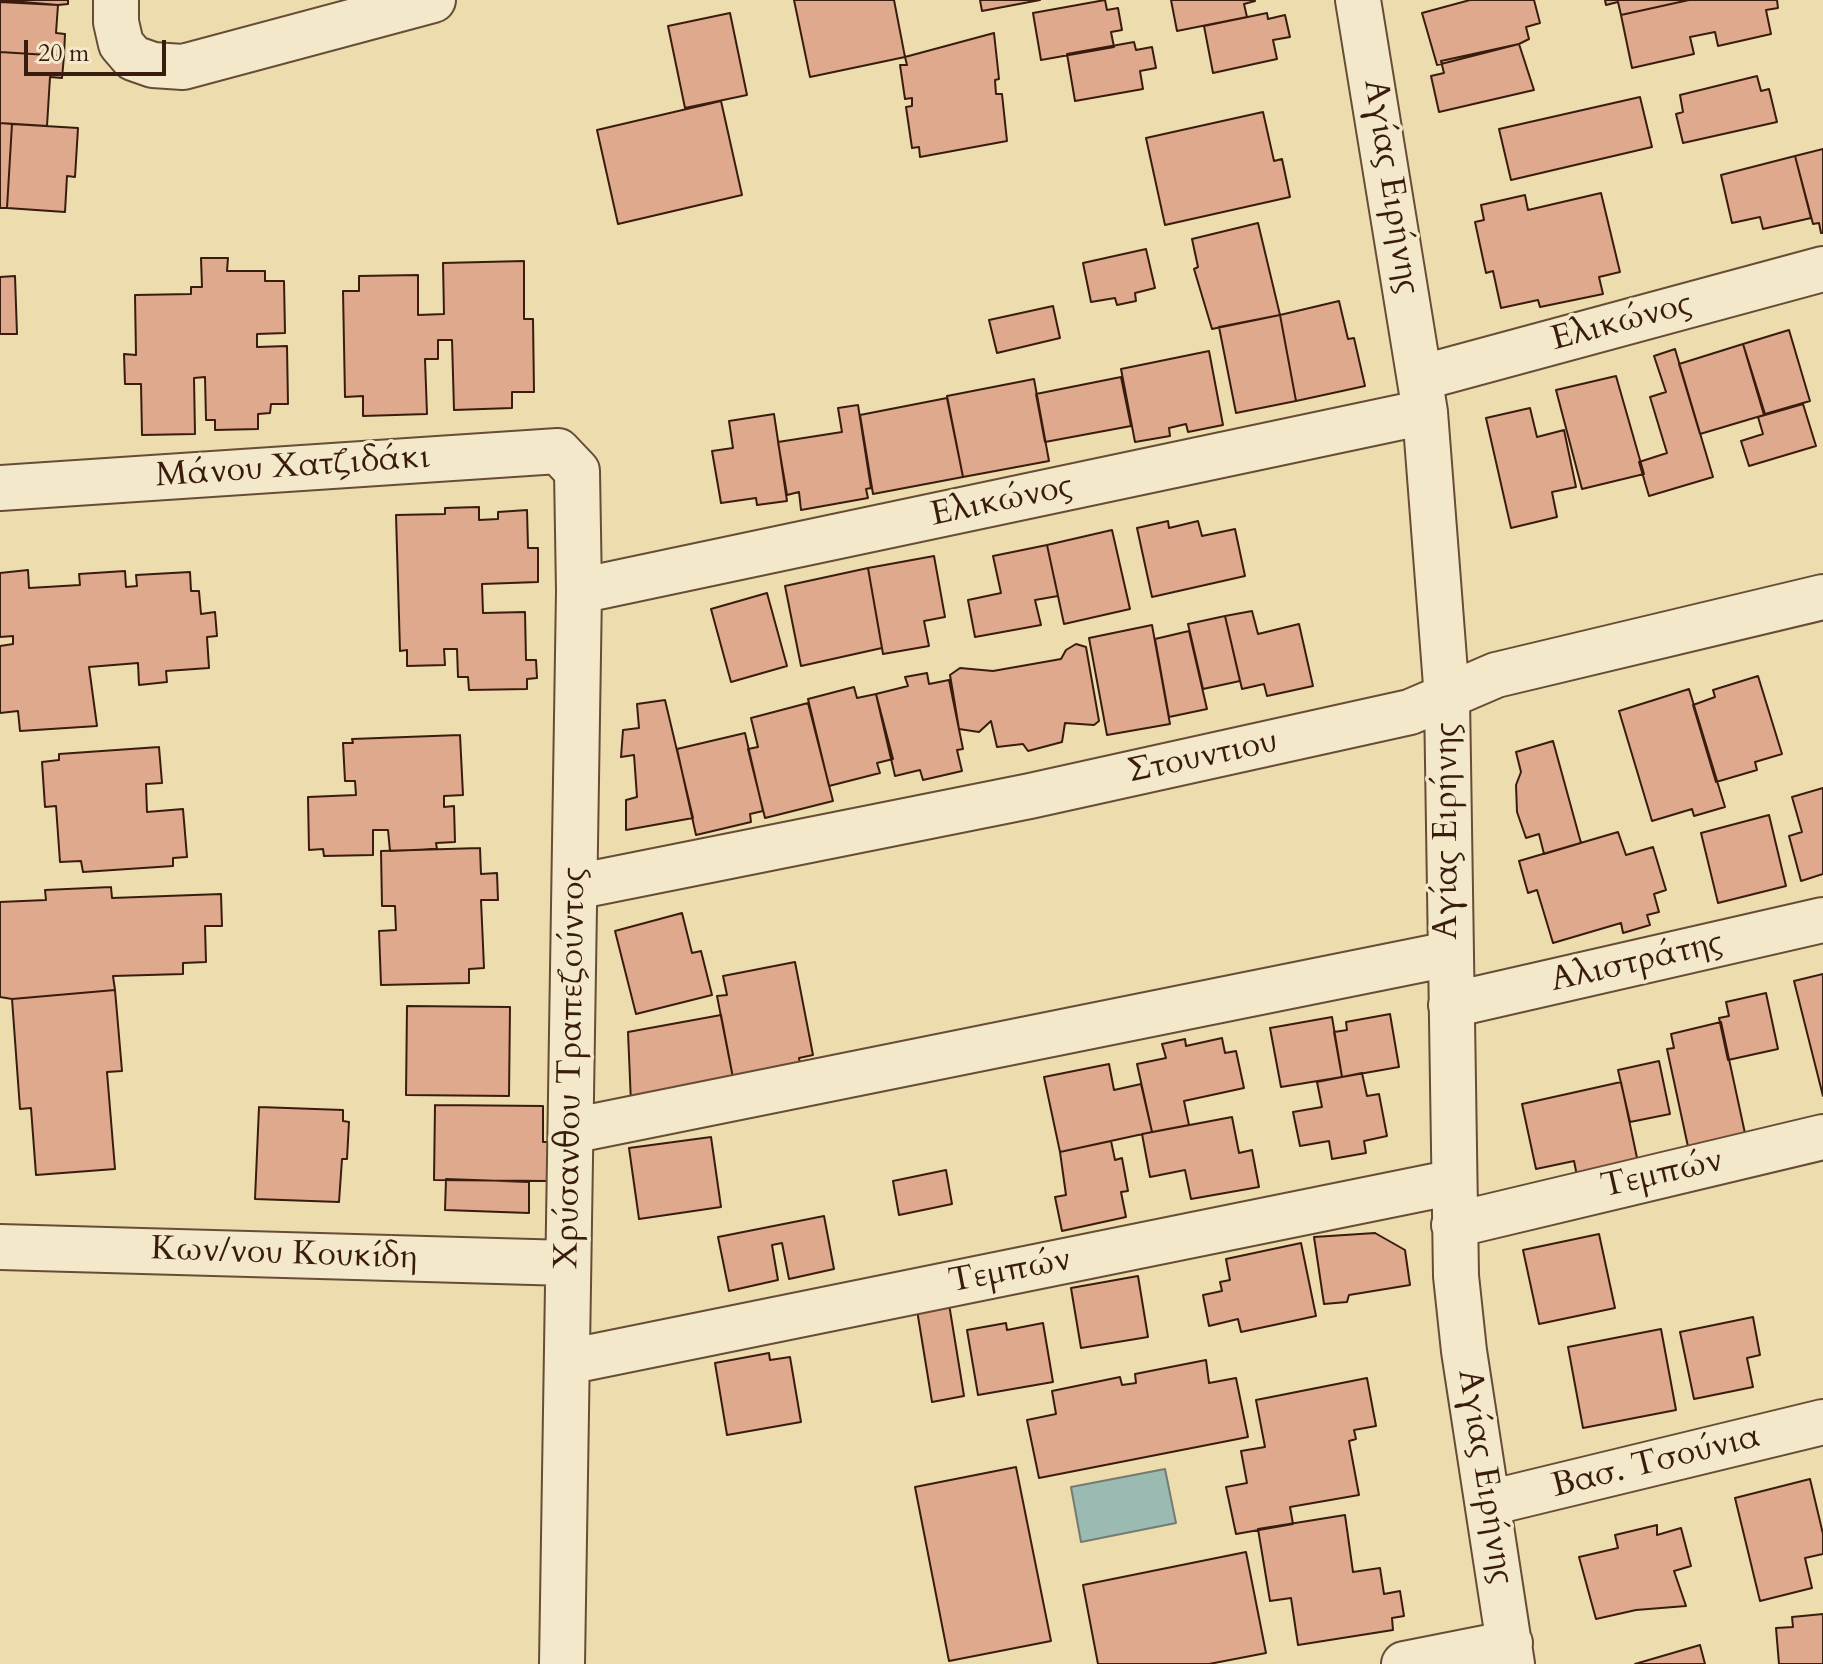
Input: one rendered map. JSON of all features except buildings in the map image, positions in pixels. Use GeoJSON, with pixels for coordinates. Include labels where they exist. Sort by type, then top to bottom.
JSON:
{"type":"FeatureCollection","features":[{"type":"Feature","properties":{"kind":"street"},"geometry":{"type":"LineString","coordinates":[[116,0],[116,22],[121,44],[133,58],[153,65],[183,67],[433,0]]}},
{"type":"Feature","properties":{"kind":"street","name":"Αγίας Ειρήνης"},"geometry":{"type":"LineString","coordinates":[[1358,0],[1423,395],[1447,698],[1454,1225],[1459,1316],[1511,1654]]}},
{"type":"Feature","properties":{"kind":"street","name":"Ελικώνος"},"geometry":{"type":"LineString","coordinates":[[579,591],[1423,395],[1823,270]]}},
{"type":"Feature","properties":{"kind":"street","name":"Μάνου Χατζιδάκι"},"geometry":{"type":"LineString","coordinates":[[0,488],[558,451],[577,471]]}},
{"type":"Feature","properties":{"kind":"street","name":"Χρύσανθου Τραπεζούντος"},"geometry":{"type":"LineString","coordinates":[[562,1664],[579,591],[577,471]]}},
{"type":"Feature","properties":{"kind":"street","name":"Στουντιου"},"geometry":{"type":"LineString","coordinates":[[575,887],[1030,796],[1410,712],[1496,675],[1823,597]]}},
{"type":"Feature","properties":{"kind":"street","name":"Αλιστράτης"},"geometry":{"type":"LineString","coordinates":[[1451,1005],[1823,920]]}},
{"type":"Feature","properties":{"kind":"street"},"geometry":{"type":"LineString","coordinates":[[571,1131],[1449,954]]}},
{"type":"Feature","properties":{"kind":"street","name":"Τεμπών"},"geometry":{"type":"LineString","coordinates":[[1454,1225],[1823,1137]]}},
{"type":"Feature","properties":{"kind":"street","name":"Τεμπών"},"geometry":{"type":"LineString","coordinates":[[567,1362],[1454,1182]]}},
{"type":"Feature","properties":{"kind":"street","name":"Κων/νου Κουκίδη"},"geometry":{"type":"LineString","coordinates":[[0,1247],[568,1263]]}},
{"type":"Feature","properties":{"kind":"street","name":"Βασ. Τσούνια"},"geometry":{"type":"LineString","coordinates":[[1489,1503],[1823,1422]]}},
{"type":"Feature","properties":{"kind":"street"},"geometry":{"type":"LineString","coordinates":[[1404,1664],[1511,1654]]}},
{"type":"Feature","properties":{"kind":"water"},"geometry":{"type":"Polygon","coordinates":[[[1165,1469],[1176,1523],[1081,1542],[1071,1487],[1165,1469]]]}}]}
